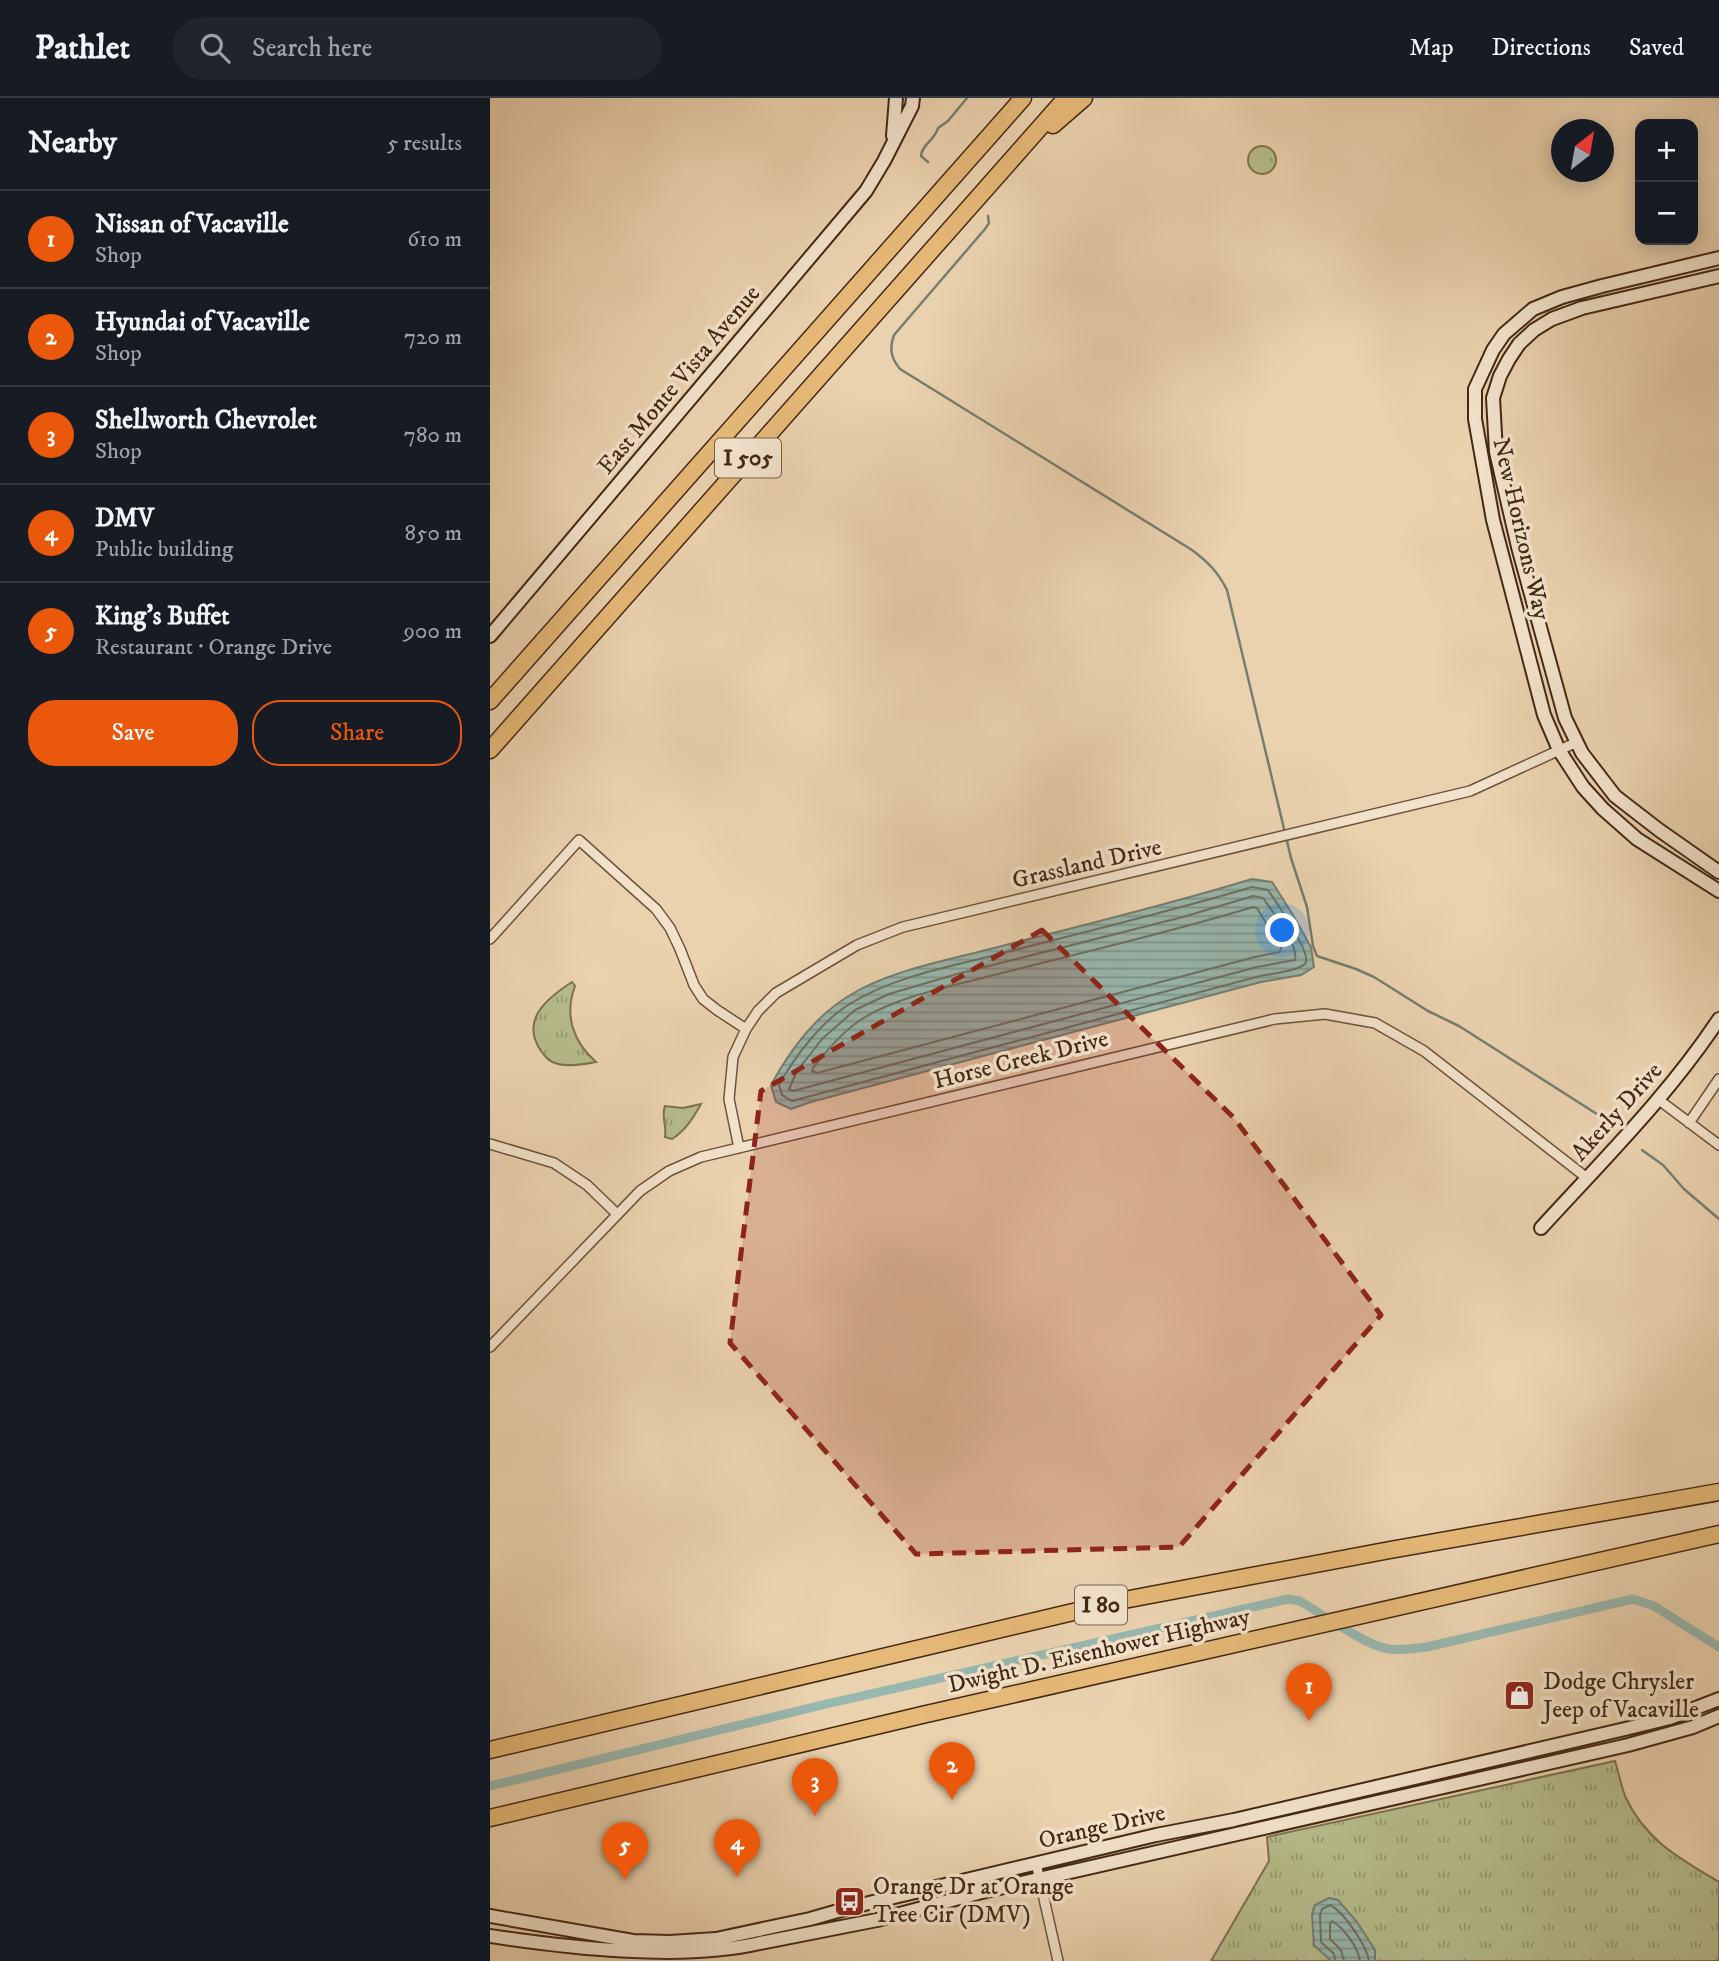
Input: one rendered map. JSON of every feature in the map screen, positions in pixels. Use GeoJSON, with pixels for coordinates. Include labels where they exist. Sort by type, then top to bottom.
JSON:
{"type":"FeatureCollection","features":[{"type":"Feature","properties":{"kind":"highway"},"geometry":{"type":"LineString","coordinates":[[969,159],[1016,98]]}},
{"type":"Feature","properties":{"kind":"highway","name":"I 505"},"geometry":{"type":"LineString","coordinates":[[490,701],[1023,98]]}},
{"type":"Feature","properties":{"kind":"highway","name":"I 505"},"geometry":{"type":"LineString","coordinates":[[490,751],[1066,98]]}},
{"type":"Feature","properties":{"kind":"highway"},"geometry":{"type":"LineString","coordinates":[[1007,165],[1084,98]]}},
{"type":"Feature","properties":{"kind":"highway","name":"Dwight D. Eisenhower Highway"},"geometry":{"type":"LineString","coordinates":[[490,1750],[1124,1600],[1719,1492]]}},
{"type":"Feature","properties":{"kind":"highway","name":"Dwight D. Eisenhower Highway"},"geometry":{"type":"LineString","coordinates":[[490,1818],[922,1715],[1719,1534]]}},
{"type":"Feature","properties":{"kind":"street","name":"East Monte Vista Avenue"},"geometry":{"type":"LineString","coordinates":[[892,145],[896,98]]}},
{"type":"Feature","properties":{"kind":"street","name":"East Monte Vista Avenue"},"geometry":{"type":"LineString","coordinates":[[490,636],[866,191],[912,106],[913,98]]}},
{"type":"Feature","properties":{"kind":"street","name":"New Horizons Way"},"geometry":{"type":"LineString","coordinates":[[1719,258],[1602,286],[1532,309],[1498,342],[1475,389],[1475,419],[1493,520],[1544,715],[1559,750],[1583,787],[1637,839],[1719,891]]}},
{"type":"Feature","properties":{"kind":"street","name":"New Horizons Way"},"geometry":{"type":"LineString","coordinates":[[1719,276],[1582,308],[1552,319],[1534,330],[1519,344],[1509,359],[1493,398],[1496,452],[1518,547],[1565,718],[1581,753],[1615,796],[1719,872]]}},
{"type":"Feature","properties":{"kind":"street","name":"Grassland Drive"},"geometry":{"type":"LineString","coordinates":[[739,1148],[729,1099],[733,1057],[746,1028],[776,993],[857,946],[903,928],[1470,792],[1577,743]]}},
{"type":"Feature","properties":{"kind":"street"},"geometry":{"type":"LineString","coordinates":[[490,939],[579,840],[656,909],[675,939],[694,985],[703,999],[746,1028]]}},
{"type":"Feature","properties":{"kind":"street","name":"Horse Creek Drive"},"geometry":{"type":"LineString","coordinates":[[490,1347],[640,1191],[669,1171],[701,1157],[1275,1019],[1325,1014],[1375,1023],[1424,1051],[1587,1178]]}},
{"type":"Feature","properties":{"kind":"street","name":"Akerly Drive"},"geometry":{"type":"LineString","coordinates":[[1541,1228],[1659,1100],[1698,1051],[1719,1019]]}},
{"type":"Feature","properties":{"kind":"street"},"geometry":{"type":"LineString","coordinates":[[1689,1123],[1719,1079]]}},
{"type":"Feature","properties":{"kind":"street"},"geometry":{"type":"LineString","coordinates":[[1659,1100],[1719,1145]]}},
{"type":"Feature","properties":{"kind":"street"},"geometry":{"type":"LineString","coordinates":[[490,1144],[554,1163],[587,1185],[617,1214]]}},
{"type":"Feature","properties":{"kind":"street","name":"Orange Drive"},"geometry":{"type":"LineString","coordinates":[[490,1916],[633,1941],[716,1939],[810,1919],[1156,1835],[1234,1820],[1625,1729],[1670,1718],[1719,1699]]}},
{"type":"Feature","properties":{"kind":"street","name":"Orange Drive"},"geometry":{"type":"LineString","coordinates":[[490,1936],[632,1958],[685,1957],[742,1951],[760,1943],[877,1920],[976,1894],[1628,1745],[1681,1731],[1719,1716]]}},
{"type":"Feature","properties":{"kind":"street"},"geometry":{"type":"LineString","coordinates":[[1625,1729],[1628,1745]]}},
{"type":"Feature","properties":{"kind":"street"},"geometry":{"type":"LineString","coordinates":[[1036,1863],[1058,1961]]}},
{"type":"Feature","properties":{"kind":"street"},"geometry":{"type":"LineString","coordinates":[[632,1958],[633,1941]]}},
{"type":"Feature","properties":{"kind":"highlighted area"},"geometry":{"type":"Polygon","coordinates":[[[1042,930],[1234,1118],[1381,1315],[1179,1547],[916,1554],[730,1343],[761,1091],[1042,930]]]}},
{"type":"Feature","properties":{"kind":"green space"},"geometry":{"type":"Polygon","coordinates":[[[1262,146],[1272,150],[1276,160],[1272,170],[1262,174],[1252,170],[1248,160],[1252,150],[1262,146]]]}},
{"type":"Feature","properties":{"kind":"green space"},"geometry":{"type":"Polygon","coordinates":[[[572,982],[575,986],[570,1007],[576,1037],[596,1062],[572,1065],[555,1063],[545,1056],[535,1040],[533,1030],[539,1011],[572,982]]]}},
{"type":"Feature","properties":{"kind":"green space"},"geometry":{"type":"Polygon","coordinates":[[[701,1104],[681,1132],[672,1139],[665,1137],[665,1106],[683,1108],[701,1104]]]}},
{"type":"Feature","properties":{"kind":"green space"},"geometry":{"type":"Polygon","coordinates":[[[1615,1761],[1626,1798],[1644,1826],[1666,1848],[1719,1882],[1719,1961],[1211,1961],[1269,1861],[1267,1837],[1615,1761]]]}},
{"type":"Feature","properties":{"kind":"water"},"geometry":{"type":"Polygon","coordinates":[[[1252,879],[1272,882],[1311,947],[1314,967],[1301,975],[1261,982],[791,1109],[776,1102],[771,1085],[786,1060],[814,1025],[835,1005],[880,980],[918,967],[1252,879]]]}},
{"type":"Feature","properties":{"kind":"water"},"geometry":{"type":"Polygon","coordinates":[[[1329,1898],[1338,1900],[1357,1922],[1375,1950],[1375,1961],[1331,1961],[1314,1945],[1312,1915],[1315,1905],[1329,1898]]]}},
{"type":"Feature","properties":{"kind":"waterway"},"geometry":{"type":"LineString","coordinates":[[928,162],[921,156],[924,148],[938,128],[948,121],[967,98]]}},
{"type":"Feature","properties":{"kind":"waterway"},"geometry":{"type":"LineString","coordinates":[[988,216],[989,223],[985,229],[894,335],[891,349],[897,365],[1192,550],[1208,563],[1220,578],[1227,590],[1317,956],[1374,977],[1428,1011],[1459,1026],[1611,1123]]}},
{"type":"Feature","properties":{"kind":"waterway"},"geometry":{"type":"LineString","coordinates":[[1642,1150],[1663,1165],[1684,1189],[1719,1219]]}},
{"type":"Feature","properties":{"kind":"waterway"},"geometry":{"type":"LineString","coordinates":[[490,1786],[822,1705],[1288,1599],[1300,1601],[1356,1635],[1388,1649],[1427,1647],[1633,1599],[1654,1606],[1719,1647]]}},
{"type":"Feature","properties":{"kind":"place","name":"Dodge Chrysler Jeep of Vacaville"},"geometry":{"type":"Point","coordinates":[1520,1696]}},
{"type":"Feature","properties":{"kind":"place","name":"Nissan of Vacaville"},"geometry":{"type":"Point","coordinates":[1309,1721]}},
{"type":"Feature","properties":{"kind":"place","name":"Hyundai of Vacaville"},"geometry":{"type":"Point","coordinates":[952,1800]}},
{"type":"Feature","properties":{"kind":"place","name":"Shellworth Chevrolet"},"geometry":{"type":"Point","coordinates":[815,1816]}},
{"type":"Feature","properties":{"kind":"place","name":"DMV"},"geometry":{"type":"Point","coordinates":[737,1877]}},
{"type":"Feature","properties":{"kind":"place","name":"King's Buffet"},"geometry":{"type":"Point","coordinates":[625,1880]}},
{"type":"Feature","properties":{"kind":"place","name":"Orange Dr at Orange Tree Cir (DMV)"},"geometry":{"type":"Point","coordinates":[850,1901]}}]}
